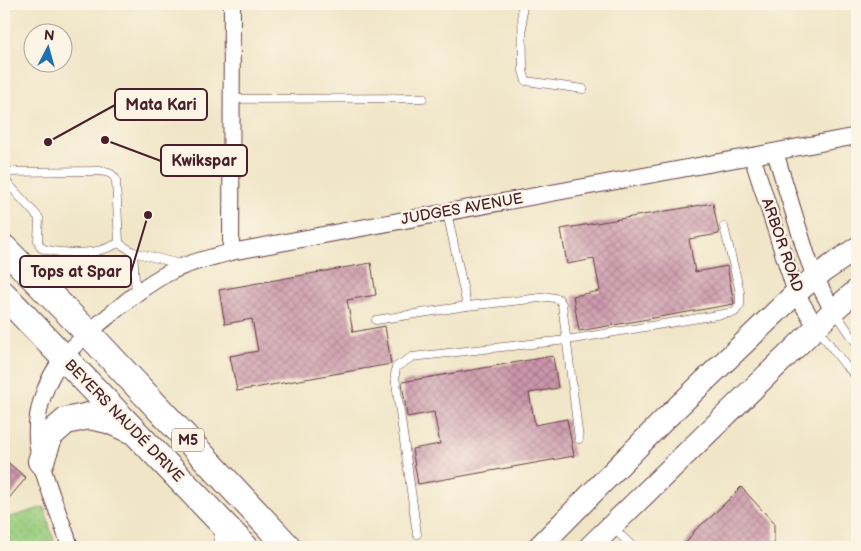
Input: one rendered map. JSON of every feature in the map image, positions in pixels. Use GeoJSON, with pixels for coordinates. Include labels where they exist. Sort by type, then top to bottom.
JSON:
{"type":"FeatureCollection","features":[{"type":"Feature","properties":{"kind":"main road","name":"M5"},"geometry":{"type":"LineString","coordinates":[[4,248],[88,333],[288,547]]}},
{"type":"Feature","properties":{"kind":"main road"},"geometry":{"type":"LineString","coordinates":[[539,547],[663,421],[796,293],[815,277],[857,248]]}},
{"type":"Feature","properties":{"kind":"main road"},"geometry":{"type":"LineString","coordinates":[[590,547],[816,327],[857,290]]}},
{"type":"Feature","properties":{"kind":"main road","name":"BEYERS NAUDÉ DRIVE"},"geometry":{"type":"LineString","coordinates":[[4,295],[134,431],[219,535],[245,547]]}},
{"type":"Feature","properties":{"kind":"main road"},"geometry":{"type":"LineString","coordinates":[[41,461],[50,436],[66,422],[89,416],[108,420],[134,431]]}},
{"type":"Feature","properties":{"kind":"street"},"geometry":{"type":"LineString","coordinates":[[231,252],[232,4]]}},
{"type":"Feature","properties":{"kind":"street","name":"JUDGES AVENUE"},"geometry":{"type":"LineString","coordinates":[[70,547],[41,461],[37,440],[37,418],[43,396],[64,357],[88,333],[153,281],[186,265],[231,252],[857,136]]}},
{"type":"Feature","properties":{"kind":"street","name":"ARBOR ROAD"},"geometry":{"type":"LineString","coordinates":[[775,152],[815,277],[833,311]]}},
{"type":"Feature","properties":{"kind":"street","name":"ARBOR ROAD"},"geometry":{"type":"LineString","coordinates":[[752,156],[796,293],[816,327]]}},
{"type":"Feature","properties":{"kind":"lane"},"geometry":{"type":"LineString","coordinates":[[522,4],[522,71],[526,81],[583,89]]}},
{"type":"Feature","properties":{"kind":"lane"},"geometry":{"type":"LineString","coordinates":[[232,98],[423,98]]}},
{"type":"Feature","properties":{"kind":"lane"},"geometry":{"type":"LineString","coordinates":[[4,172],[99,171],[110,174],[115,178],[116,182],[119,243]]}},
{"type":"Feature","properties":{"kind":"lane"},"geometry":{"type":"LineString","coordinates":[[4,179],[39,218],[38,241],[40,247],[45,250],[90,252],[119,243],[133,252],[186,265]]}},
{"type":"Feature","properties":{"kind":"lane"},"geometry":{"type":"LineString","coordinates":[[447,212],[467,306]]}},
{"type":"Feature","properties":{"kind":"lane"},"geometry":{"type":"LineString","coordinates":[[417,534],[395,376],[396,367],[412,358],[567,340],[735,312],[740,305],[740,292],[724,227]]}},
{"type":"Feature","properties":{"kind":"lane"},"geometry":{"type":"LineString","coordinates":[[133,252],[136,293]]}},
{"type":"Feature","properties":{"kind":"lane"},"geometry":{"type":"LineString","coordinates":[[376,320],[467,306],[549,297],[559,299],[562,304],[579,439]]}},
{"type":"Feature","properties":{"kind":"lane","name":"ARBOR ROAD"},"geometry":{"type":"LineString","coordinates":[[833,311],[857,344]]}},
{"type":"Feature","properties":{"kind":"lane","name":"ARBOR ROAD"},"geometry":{"type":"LineString","coordinates":[[816,327],[845,365],[857,376]]}},
{"type":"Feature","properties":{"kind":"lane"},"geometry":{"type":"LineString","coordinates":[[611,526],[630,544]]}},
{"type":"Feature","properties":{"kind":"green space"},"geometry":{"type":"Polygon","coordinates":[[[44,507],[54,541],[31,547],[8,547],[4,532],[4,519],[44,507]]]}},
{"type":"Feature","properties":{"kind":"building"},"geometry":{"type":"Polygon","coordinates":[[[713,203],[719,234],[689,239],[695,272],[727,266],[734,304],[579,331],[573,296],[600,291],[594,259],[567,264],[561,229],[713,203]]]}},
{"type":"Feature","properties":{"kind":"building"},"geometry":{"type":"Polygon","coordinates":[[[371,263],[376,295],[347,300],[353,332],[385,326],[391,364],[237,391],[230,356],[258,351],[252,319],[225,324],[219,290],[371,263]]]}},
{"type":"Feature","properties":{"kind":"building"},"geometry":{"type":"Polygon","coordinates":[[[553,356],[558,388],[529,393],[535,425],[567,419],[574,456],[418,484],[412,449],[440,444],[434,412],[407,417],[402,382],[553,356]]]}},
{"type":"Feature","properties":{"kind":"building"},"geometry":{"type":"Polygon","coordinates":[[[4,459],[26,478],[4,504],[4,459]]]}},
{"type":"Feature","properties":{"kind":"building"},"geometry":{"type":"Polygon","coordinates":[[[741,487],[774,523],[774,547],[683,547],[695,530],[741,487]]]}},
{"type":"Feature","properties":{"kind":"place","name":"Kwikspar"},"geometry":{"type":"Point","coordinates":[105,140]}},
{"type":"Feature","properties":{"kind":"place","name":"Mata Kari"},"geometry":{"type":"Point","coordinates":[48,142]}},
{"type":"Feature","properties":{"kind":"place","name":"Tops at Spar"},"geometry":{"type":"Point","coordinates":[148,215]}}]}
